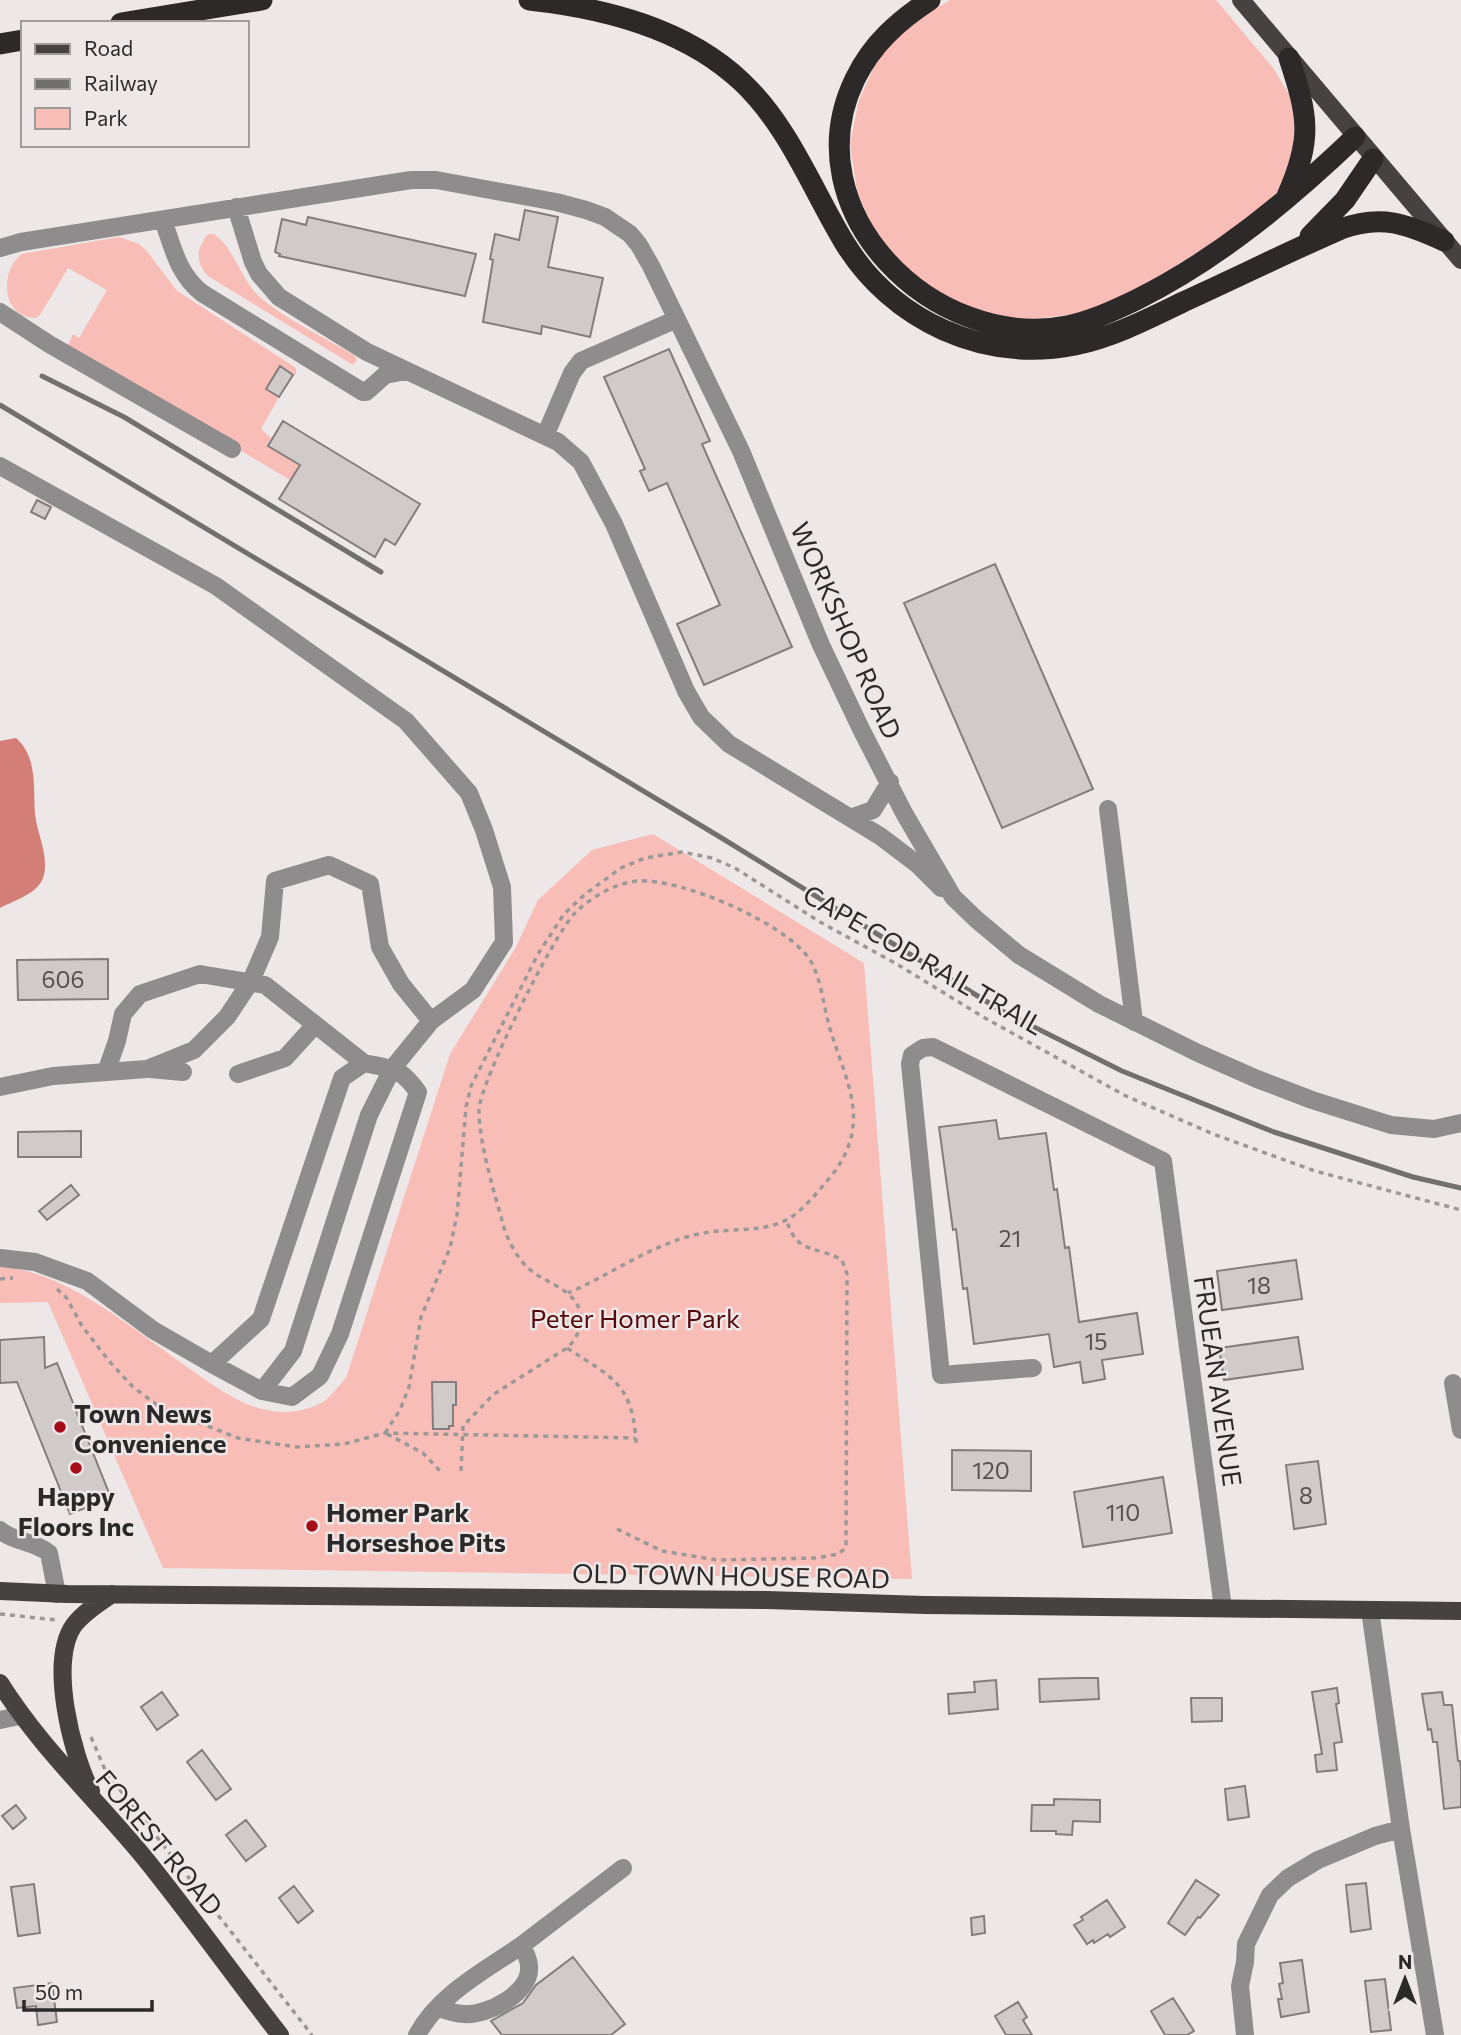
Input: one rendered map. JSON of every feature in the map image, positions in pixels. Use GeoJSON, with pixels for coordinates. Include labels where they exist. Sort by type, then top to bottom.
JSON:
{"type":"FeatureCollection","features":[{"type":"Feature","properties":{"kind":"highway"},"geometry":{"type":"LineString","coordinates":[[133,21],[262,0]]}},
{"type":"Feature","properties":{"kind":"highway"},"geometry":{"type":"LineString","coordinates":[[528,0],[596,11],[647,26],[691,45],[727,69],[757,97],[782,130],[845,244],[873,280],[889,296],[927,323],[963,339],[1017,349],[1059,348],[1097,340],[1295,249],[1341,229],[1368,221],[1382,220],[1410,226],[1444,241]]}},
{"type":"Feature","properties":{"kind":"highway"},"geometry":{"type":"LineString","coordinates":[[930,0],[892,27],[866,60],[848,98],[841,134],[841,153],[847,193],[863,231],[893,269],[908,283],[946,308],[966,317],[1007,327],[1047,328],[1083,322],[1119,308],[1169,283],[1222,249],[1286,198],[1355,137]]}},
{"type":"Feature","properties":{"kind":"highway"},"geometry":{"type":"LineString","coordinates":[[0,44],[21,40]]}},
{"type":"Feature","properties":{"kind":"highway"},"geometry":{"type":"LineString","coordinates":[[1286,198],[1300,164],[1306,137],[1301,96],[1289,58]]}},
{"type":"Feature","properties":{"kind":"highway"},"geometry":{"type":"LineString","coordinates":[[1295,249],[1345,200],[1373,159]]}},
{"type":"Feature","properties":{"kind":"main road"},"geometry":{"type":"LineString","coordinates":[[1241,0],[1461,260]]}},
{"type":"Feature","properties":{"kind":"main road","name":"OLD TOWN HOUSE ROAD"},"geometry":{"type":"LineString","coordinates":[[0,1591],[57,1594],[754,1600],[925,1605],[1461,1611]]}},
{"type":"Feature","properties":{"kind":"main road"},"geometry":{"type":"LineString","coordinates":[[103,1812],[86,1780],[68,1723],[64,1661],[67,1639],[74,1625],[112,1594]]}},
{"type":"Feature","properties":{"kind":"main road","name":"FOREST ROAD"},"geometry":{"type":"LineString","coordinates":[[0,1683],[20,1716],[142,1855],[280,2035]]}},
{"type":"Feature","properties":{"kind":"street","name":"WORKSHOP ROAD"},"geometry":{"type":"LineString","coordinates":[[0,248],[21,242],[411,180],[436,180],[556,202],[605,217],[630,234],[646,256],[741,451],[821,645],[861,729],[904,813],[953,897],[1019,955],[1140,1025],[1268,1083],[1391,1125],[1434,1129],[1461,1123]]}},
{"type":"Feature","properties":{"kind":"street"},"geometry":{"type":"LineString","coordinates":[[236,207],[253,262],[259,274],[279,297],[367,352],[558,442],[581,463],[614,524],[686,691],[701,717],[729,744],[899,850],[953,897]]}},
{"type":"Feature","properties":{"kind":"street"},"geometry":{"type":"LineString","coordinates":[[163,220],[178,265],[186,278],[202,293],[363,392],[385,375],[406,371]]}},
{"type":"Feature","properties":{"kind":"street"},"geometry":{"type":"LineString","coordinates":[[0,312],[49,344],[232,449]]}},
{"type":"Feature","properties":{"kind":"street"},"geometry":{"type":"LineString","coordinates":[[545,436],[572,373],[581,360],[677,319]]}},
{"type":"Feature","properties":{"kind":"street"},"geometry":{"type":"LineString","coordinates":[[0,466],[216,586],[406,721],[469,793],[502,887],[503,942],[473,990],[431,1021],[392,1069],[369,1115],[293,1351],[262,1391]]}},
{"type":"Feature","properties":{"kind":"street"},"geometry":{"type":"LineString","coordinates":[[850,818],[873,810],[890,782]]}},
{"type":"Feature","properties":{"kind":"street"},"geometry":{"type":"LineString","coordinates":[[1108,808],[1140,1025]]}},
{"type":"Feature","properties":{"kind":"street"},"geometry":{"type":"LineString","coordinates":[[147,1069],[194,1050],[227,1017],[251,981],[270,937],[275,881],[329,865],[370,884],[380,947],[401,984],[431,1021]]}},
{"type":"Feature","properties":{"kind":"street"},"geometry":{"type":"LineString","coordinates":[[0,1258],[35,1262],[87,1281],[153,1330],[262,1391],[292,1396],[320,1376],[340,1334],[418,1092],[405,1074],[364,1063],[265,985],[200,974],[140,994],[122,1014],[117,1041],[106,1072]]}},
{"type":"Feature","properties":{"kind":"street"},"geometry":{"type":"LineString","coordinates":[[238,1074],[285,1058],[314,1025]]}},
{"type":"Feature","properties":{"kind":"street","name":"FRUEAN AVENUE"},"geometry":{"type":"LineString","coordinates":[[1033,1368],[941,1375],[912,1082],[912,1055],[923,1048],[933,1047],[1162,1161],[1223,1608]]}},
{"type":"Feature","properties":{"kind":"street"},"geometry":{"type":"LineString","coordinates":[[212,1364],[261,1319],[342,1078],[364,1063]]}},
{"type":"Feature","properties":{"kind":"street"},"geometry":{"type":"LineString","coordinates":[[0,1087],[52,1076],[147,1069],[183,1072]]}},
{"type":"Feature","properties":{"kind":"street"},"geometry":{"type":"LineString","coordinates":[[1453,1384],[1461,1430]]}},
{"type":"Feature","properties":{"kind":"street"},"geometry":{"type":"LineString","coordinates":[[0,1530],[6,1536],[40,1546],[49,1553],[57,1594]]}},
{"type":"Feature","properties":{"kind":"street"},"geometry":{"type":"LineString","coordinates":[[1370,1610],[1401,1829],[1435,2035]]}},
{"type":"Feature","properties":{"kind":"street"},"geometry":{"type":"LineString","coordinates":[[0,1720],[20,1716]]}},
{"type":"Feature","properties":{"kind":"street"},"geometry":{"type":"LineString","coordinates":[[1245,2035],[1240,1986],[1246,1944],[1270,1895],[1288,1878],[1318,1860],[1375,1836],[1401,1829]]}},
{"type":"Feature","properties":{"kind":"street"},"geometry":{"type":"LineString","coordinates":[[417,2035],[437,2008],[454,1993],[623,1868]]}},
{"type":"Feature","properties":{"kind":"street"},"geometry":{"type":"LineString","coordinates":[[437,2008],[464,2014],[479,2013],[500,2004],[522,1988],[529,1966],[522,1945]]}},
{"type":"Feature","properties":{"kind":"path","name":"CAPE COD RAIL TRAIL"},"geometry":{"type":"LineString","coordinates":[[385,1433],[400,1410],[409,1387],[421,1317],[450,1248],[457,1214],[462,1137],[471,1086],[538,954],[564,914],[583,895],[621,868],[645,858],[682,852],[712,858],[735,868],[820,922],[895,963],[985,1018],[1124,1095],[1213,1134],[1315,1171],[1461,1210]]}},
{"type":"Feature","properties":{"kind":"path"},"geometry":{"type":"LineString","coordinates":[[461,1471],[463,1426],[494,1394],[567,1348],[576,1340],[582,1329],[578,1309],[568,1293],[547,1283],[526,1266],[504,1229],[487,1164],[479,1109],[487,1084],[517,1015],[573,914],[593,898],[635,881],[681,886],[737,908],[774,929],[811,961],[828,1025],[852,1095],[852,1139],[845,1158],[809,1202],[787,1220],[762,1228],[686,1236],[568,1293]]}},
{"type":"Feature","properties":{"kind":"path"},"geometry":{"type":"LineString","coordinates":[[617,1529],[662,1551],[717,1560],[817,1558],[838,1554],[846,1548],[847,1274],[842,1260],[797,1242],[791,1234],[787,1220]]}},
{"type":"Feature","properties":{"kind":"path"},"geometry":{"type":"LineString","coordinates":[[0,1279],[17,1278]]}},
{"type":"Feature","properties":{"kind":"path"},"geometry":{"type":"LineString","coordinates":[[52,1285],[66,1297],[82,1326],[109,1361],[133,1387],[161,1408],[238,1438],[297,1447],[344,1444],[385,1433],[636,1441],[634,1413],[615,1379],[567,1348]]}},
{"type":"Feature","properties":{"kind":"path"},"geometry":{"type":"LineString","coordinates":[[385,1433],[423,1453],[440,1471]]}},
{"type":"Feature","properties":{"kind":"path"},"geometry":{"type":"LineString","coordinates":[[0,1614],[63,1621]]}},
{"type":"Feature","properties":{"kind":"path"},"geometry":{"type":"LineString","coordinates":[[90,1736],[106,1772],[312,2035]]}},
{"type":"Feature","properties":{"kind":"green space"},"geometry":{"type":"Polygon","coordinates":[[[950,0],[1216,0],[1273,68],[1290,96],[1295,123],[1292,158],[1279,190],[1251,218],[1139,289],[1077,314],[1023,320],[982,313],[941,296],[906,268],[876,235],[857,192],[850,143],[859,100],[878,58],[905,28],[950,0]]]}},
{"type":"Feature","properties":{"kind":"green space"},"geometry":{"type":"Polygon","coordinates":[[[208,234],[214,234],[221,240],[254,291],[287,317],[354,355],[357,360],[353,365],[208,276],[199,261],[199,250],[208,234]]]}},
{"type":"Feature","properties":{"kind":"green space"},"geometry":{"type":"Polygon","coordinates":[[[119,237],[139,244],[146,250],[177,291],[296,368],[296,375],[280,367],[266,389],[279,397],[261,429],[272,439],[268,446],[300,464],[290,480],[68,345],[73,334],[79,338],[107,290],[68,268],[36,318],[24,316],[10,302],[7,281],[15,261],[22,254],[119,237]]]}},
{"type":"Feature","properties":{"kind":"green space","name":"Peter Homer Park"},"geometry":{"type":"Polygon","coordinates":[[[653,834],[864,963],[912,1579],[163,1568],[48,1302],[0,1303],[0,1267],[26,1271],[78,1293],[104,1308],[216,1387],[249,1405],[287,1412],[307,1409],[323,1402],[346,1378],[450,1054],[516,947],[538,900],[592,850],[653,834]]]}},
{"type":"Feature","properties":{"kind":"shaded area"},"geometry":{"type":"Polygon","coordinates":[[[16,738],[28,754],[31,764],[35,814],[45,870],[36,888],[0,908],[0,741],[16,738]]]}},
{"type":"Feature","properties":{"kind":"building"},"geometry":{"type":"Polygon","coordinates":[[[525,210],[558,217],[548,267],[603,278],[590,337],[542,326],[541,334],[483,322],[495,234],[519,240],[525,210]]]}},
{"type":"Feature","properties":{"kind":"building"},"geometry":{"type":"Polygon","coordinates":[[[308,217],[476,254],[465,296],[279,256],[280,254],[275,252],[282,219],[306,225],[308,217]]]}},
{"type":"Feature","properties":{"kind":"building"},"geometry":{"type":"Polygon","coordinates":[[[669,349],[710,441],[702,444],[792,647],[704,685],[677,624],[720,605],[667,483],[649,491],[640,471],[645,469],[604,377],[669,349]]]}},
{"type":"Feature","properties":{"kind":"building"},"geometry":{"type":"Polygon","coordinates":[[[280,366],[293,375],[279,397],[266,389],[280,366]]]}},
{"type":"Feature","properties":{"kind":"building"},"geometry":{"type":"Polygon","coordinates":[[[283,421],[420,504],[395,545],[385,539],[375,557],[279,499],[300,465],[268,446],[283,421]]]}},
{"type":"Feature","properties":{"kind":"building"},"geometry":{"type":"Polygon","coordinates":[[[37,500],[51,507],[45,519],[31,512],[37,500]]]}},
{"type":"Feature","properties":{"kind":"building"},"geometry":{"type":"Polygon","coordinates":[[[995,564],[1093,789],[1002,828],[904,603],[995,564]]]}},
{"type":"Feature","properties":{"kind":"building"},"geometry":{"type":"Polygon","coordinates":[[[108,959],[108,999],[18,1000],[17,960],[108,959]]]}},
{"type":"Feature","properties":{"kind":"building"},"geometry":{"type":"Polygon","coordinates":[[[996,1120],[999,1139],[1046,1133],[1065,1248],[1069,1247],[1079,1322],[1137,1313],[1143,1354],[1102,1360],[1105,1379],[1083,1383],[1080,1362],[1054,1367],[1049,1334],[974,1344],[967,1288],[963,1289],[956,1229],[953,1230],[939,1127],[996,1120]]]}},
{"type":"Feature","properties":{"kind":"building"},"geometry":{"type":"Polygon","coordinates":[[[81,1131],[81,1157],[18,1157],[18,1132],[81,1131]]]}},
{"type":"Feature","properties":{"kind":"building"},"geometry":{"type":"Polygon","coordinates":[[[71,1185],[79,1195],[47,1220],[39,1211],[71,1185]]]}},
{"type":"Feature","properties":{"kind":"building"},"geometry":{"type":"Polygon","coordinates":[[[1296,1260],[1302,1299],[1222,1310],[1217,1271],[1296,1260]]]}},
{"type":"Feature","properties":{"kind":"building"},"geometry":{"type":"Polygon","coordinates":[[[44,1337],[45,1368],[57,1363],[111,1498],[70,1514],[17,1382],[0,1383],[0,1340],[44,1337]]]}},
{"type":"Feature","properties":{"kind":"building"},"geometry":{"type":"Polygon","coordinates":[[[1298,1337],[1303,1369],[1224,1380],[1219,1348],[1298,1337]]]}},
{"type":"Feature","properties":{"kind":"building"},"geometry":{"type":"Polygon","coordinates":[[[432,1382],[456,1382],[453,1426],[449,1426],[449,1429],[433,1429],[432,1382]]]}},
{"type":"Feature","properties":{"kind":"building"},"geometry":{"type":"Polygon","coordinates":[[[952,1450],[1031,1451],[1031,1491],[952,1490],[952,1450]]]}},
{"type":"Feature","properties":{"kind":"building"},"geometry":{"type":"Polygon","coordinates":[[[1318,1461],[1326,1524],[1294,1529],[1286,1465],[1318,1461]]]}},
{"type":"Feature","properties":{"kind":"building"},"geometry":{"type":"Polygon","coordinates":[[[1163,1477],[1172,1533],[1083,1547],[1074,1492],[1163,1477]]]}},
{"type":"Feature","properties":{"kind":"building"},"geometry":{"type":"Polygon","coordinates":[[[1098,1678],[1099,1699],[1040,1702],[1039,1679],[1098,1678]]]}},
{"type":"Feature","properties":{"kind":"building"},"geometry":{"type":"Polygon","coordinates":[[[996,1680],[998,1709],[949,1714],[948,1694],[975,1692],[974,1682],[996,1680]]]}},
{"type":"Feature","properties":{"kind":"building"},"geometry":{"type":"Polygon","coordinates":[[[1337,1688],[1339,1703],[1336,1704],[1342,1742],[1334,1743],[1337,1770],[1317,1772],[1315,1755],[1322,1754],[1312,1692],[1337,1688]]]}},
{"type":"Feature","properties":{"kind":"building"},"geometry":{"type":"Polygon","coordinates":[[[162,1692],[178,1715],[157,1730],[141,1707],[162,1692]]]}},
{"type":"Feature","properties":{"kind":"building"},"geometry":{"type":"Polygon","coordinates":[[[1442,1692],[1444,1705],[1452,1705],[1461,1771],[1461,1807],[1444,1809],[1437,1742],[1433,1742],[1431,1729],[1428,1730],[1422,1694],[1442,1692]]]}},
{"type":"Feature","properties":{"kind":"building"},"geometry":{"type":"Polygon","coordinates":[[[1191,1698],[1222,1698],[1222,1721],[1192,1722],[1191,1698]]]}},
{"type":"Feature","properties":{"kind":"building"},"geometry":{"type":"Polygon","coordinates":[[[202,1750],[231,1789],[216,1800],[187,1762],[202,1750]]]}},
{"type":"Feature","properties":{"kind":"building"},"geometry":{"type":"Polygon","coordinates":[[[1245,1786],[1249,1817],[1228,1820],[1225,1789],[1245,1786]]]}},
{"type":"Feature","properties":{"kind":"building"},"geometry":{"type":"Polygon","coordinates":[[[1054,1799],[1100,1800],[1100,1822],[1073,1821],[1072,1835],[1056,1834],[1056,1831],[1031,1831],[1032,1805],[1054,1805],[1054,1799]]]}},
{"type":"Feature","properties":{"kind":"building"},"geometry":{"type":"Polygon","coordinates":[[[16,1805],[26,1818],[13,1829],[2,1816],[16,1805]]]}},
{"type":"Feature","properties":{"kind":"building"},"geometry":{"type":"Polygon","coordinates":[[[246,1820],[266,1846],[246,1861],[226,1835],[246,1820]]]}},
{"type":"Feature","properties":{"kind":"building"},"geometry":{"type":"Polygon","coordinates":[[[1196,1880],[1219,1895],[1185,1935],[1168,1923],[1196,1880]]]}},
{"type":"Feature","properties":{"kind":"building"},"geometry":{"type":"Polygon","coordinates":[[[1366,1883],[1371,1929],[1351,1932],[1346,1885],[1366,1883]]]}},
{"type":"Feature","properties":{"kind":"building"},"geometry":{"type":"Polygon","coordinates":[[[34,1884],[40,1933],[18,1936],[11,1887],[34,1884]]]}},
{"type":"Feature","properties":{"kind":"building"},"geometry":{"type":"Polygon","coordinates":[[[294,1886],[313,1911],[298,1923],[279,1898],[294,1886]]]}},
{"type":"Feature","properties":{"kind":"building"},"geometry":{"type":"Polygon","coordinates":[[[1107,1900],[1125,1927],[1110,1937],[1108,1934],[1094,1943],[1093,1940],[1087,1944],[1074,1925],[1083,1920],[1081,1917],[1107,1900]]]}},
{"type":"Feature","properties":{"kind":"building"},"geometry":{"type":"Polygon","coordinates":[[[984,1916],[985,1933],[972,1935],[971,1918],[984,1916]]]}},
{"type":"Feature","properties":{"kind":"building"},"geometry":{"type":"Polygon","coordinates":[[[573,1957],[625,2024],[611,2035],[502,2035],[491,2021],[523,2003],[536,1985],[573,1957]]]}},
{"type":"Feature","properties":{"kind":"building"},"geometry":{"type":"Polygon","coordinates":[[[1302,1960],[1309,2012],[1281,2017],[1278,1999],[1282,1999],[1279,1984],[1283,1983],[1280,1963],[1302,1960]]]}},
{"type":"Feature","properties":{"kind":"building"},"geometry":{"type":"Polygon","coordinates":[[[1385,1979],[1391,2030],[1371,2032],[1365,1981],[1385,1979]]]}},
{"type":"Feature","properties":{"kind":"building"},"geometry":{"type":"Polygon","coordinates":[[[52,1983],[57,2022],[38,2025],[36,2006],[17,2008],[14,1988],[52,1983]]]}},
{"type":"Feature","properties":{"kind":"building"},"geometry":{"type":"Polygon","coordinates":[[[1173,1998],[1194,2031],[1187,2035],[1165,2035],[1151,2011],[1173,1998]]]}},
{"type":"Feature","properties":{"kind":"building"},"geometry":{"type":"Polygon","coordinates":[[[1018,2002],[1027,2017],[1023,2020],[1032,2035],[1006,2035],[995,2016],[1018,2002]]]}},
{"type":"Feature","properties":{"kind":"railway"},"geometry":{"type":"LineString","coordinates":[[42,376],[124,417],[381,572]]}},
{"type":"Feature","properties":{"kind":"railway"},"geometry":{"type":"LineString","coordinates":[[0,405],[720,837],[1002,1011],[1122,1071],[1274,1132],[1413,1177],[1461,1188]]}},
{"type":"Feature","properties":{"kind":"place","name":"Town News Convenience"},"geometry":{"type":"Point","coordinates":[60,1427]}},
{"type":"Feature","properties":{"kind":"place","name":"Happy Floors Inc"},"geometry":{"type":"Point","coordinates":[76,1468]}},
{"type":"Feature","properties":{"kind":"place","name":"Homer Park Horseshoe Pits"},"geometry":{"type":"Point","coordinates":[312,1526]}}]}
